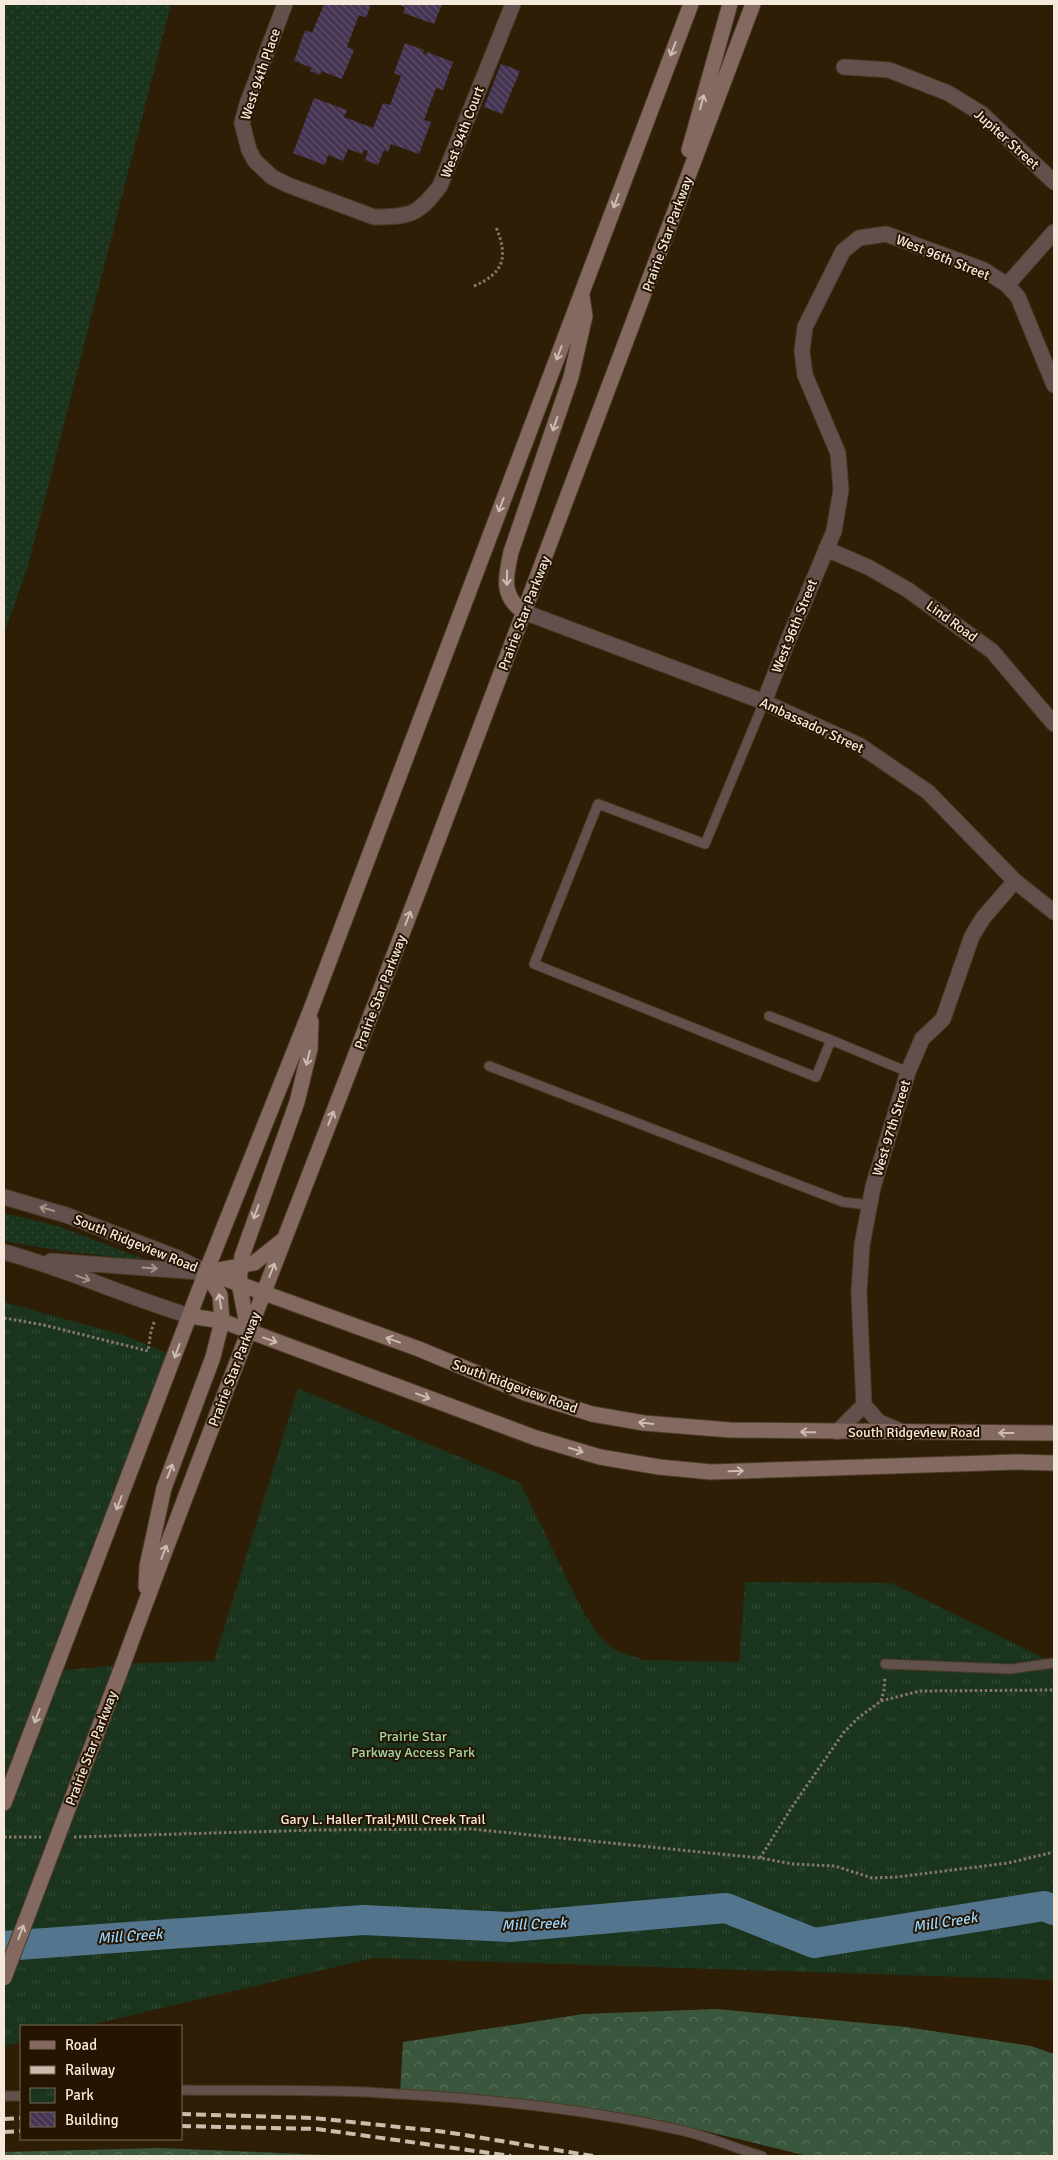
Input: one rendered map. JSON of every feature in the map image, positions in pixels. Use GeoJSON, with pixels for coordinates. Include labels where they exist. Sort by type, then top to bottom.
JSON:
{"type":"FeatureCollection","features":[{"type":"Feature","properties":{"kind":"main road"},"geometry":{"type":"LineString","coordinates":[[4,1803],[206,1272],[311,1009],[691,4]]}},
{"type":"Feature","properties":{"kind":"main road"},"geometry":{"type":"LineString","coordinates":[[661,250],[730,4]]}},
{"type":"Feature","properties":{"kind":"main road","name":"Prairie Star Parkway"},"geometry":{"type":"LineString","coordinates":[[4,1978],[263,1292],[524,612],[753,4]]}},
{"type":"Feature","properties":{"kind":"main road"},"geometry":{"type":"LineString","coordinates":[[524,612],[514,606],[508,594],[506,576],[512,552],[571,377],[585,316],[582,292]]}},
{"type":"Feature","properties":{"kind":"main road"},"geometry":{"type":"LineString","coordinates":[[248,1332],[239,1283],[241,1265],[251,1227],[297,1102],[310,1049],[311,1009]]}},
{"type":"Feature","properties":{"kind":"main road"},"geometry":{"type":"LineString","coordinates":[[206,1272],[254,1263],[283,1240]]}},
{"type":"Feature","properties":{"kind":"main road"},"geometry":{"type":"LineString","coordinates":[[144,1605],[147,1566],[164,1488],[213,1357],[222,1321],[220,1295],[206,1272]]}},
{"type":"Feature","properties":{"kind":"main road","name":"South Ridgeview Road"},"geometry":{"type":"LineString","coordinates":[[206,1272],[419,1349],[525,1392],[592,1414],[644,1423],[730,1430],[1054,1433]]}},
{"type":"Feature","properties":{"kind":"main road"},"geometry":{"type":"LineString","coordinates":[[190,1316],[222,1321],[536,1438],[600,1457],[659,1467],[711,1472],[1054,1462]]}},
{"type":"Feature","properties":{"kind":"street","name":"West 94th Place"},"geometry":{"type":"LineString","coordinates":[[285,4],[247,104],[242,123],[244,137],[255,161],[272,177],[288,185]]}},
{"type":"Feature","properties":{"kind":"street","name":"West 94th Court"},"geometry":{"type":"LineString","coordinates":[[288,185],[374,217],[404,216],[422,208],[440,186],[447,172],[512,4]]}},
{"type":"Feature","properties":{"kind":"street","name":"Jupiter Street"},"geometry":{"type":"LineString","coordinates":[[844,67],[889,70],[948,93],[982,114],[1054,182]]}},
{"type":"Feature","properties":{"kind":"street","name":"West 96th Street"},"geometry":{"type":"LineString","coordinates":[[764,702],[834,531],[841,490],[838,453],[805,375],[802,351],[805,327],[843,251],[859,238],[886,234],[984,270],[1007,285],[1054,232]]}},
{"type":"Feature","properties":{"kind":"street"},"geometry":{"type":"LineString","coordinates":[[1007,285],[1018,297],[1054,385]]}},
{"type":"Feature","properties":{"kind":"street","name":"Lind Road"},"geometry":{"type":"LineString","coordinates":[[826,549],[868,566],[908,590],[992,650],[1054,724]]}},
{"type":"Feature","properties":{"kind":"street","name":"Ambassador Street"},"geometry":{"type":"LineString","coordinates":[[524,612],[764,702],[843,737],[894,767],[928,792],[1015,881],[1054,912]]}},
{"type":"Feature","properties":{"kind":"street","name":"West 97th Street"},"geometry":{"type":"LineString","coordinates":[[864,1405],[859,1293],[862,1245],[869,1205],[908,1072],[922,1039],[943,1020],[972,936],[983,918],[1015,881]]}},
{"type":"Feature","properties":{"kind":"street","name":"South Ridgeview Road"},"geometry":{"type":"LineString","coordinates":[[4,1197],[66,1215],[178,1258],[206,1272]]}},
{"type":"Feature","properties":{"kind":"street"},"geometry":{"type":"LineString","coordinates":[[4,1252],[32,1260],[160,1307],[190,1316]]}},
{"type":"Feature","properties":{"kind":"street"},"geometry":{"type":"LineString","coordinates":[[32,1260],[206,1272]]}},
{"type":"Feature","properties":{"kind":"street"},"geometry":{"type":"LineString","coordinates":[[837,1432],[864,1405],[879,1422],[904,1432]]}},
{"type":"Feature","properties":{"kind":"lane"},"geometry":{"type":"LineString","coordinates":[[764,702],[705,844],[598,804],[534,964],[816,1077],[830,1040]]}},
{"type":"Feature","properties":{"kind":"lane"},"geometry":{"type":"LineString","coordinates":[[770,1016],[908,1072]]}},
{"type":"Feature","properties":{"kind":"lane"},"geometry":{"type":"LineString","coordinates":[[489,1066],[843,1202],[869,1205]]}},
{"type":"Feature","properties":{"kind":"lane"},"geometry":{"type":"LineString","coordinates":[[885,1664],[1011,1669],[1054,1663]]}},
{"type":"Feature","properties":{"kind":"lane"},"geometry":{"type":"LineString","coordinates":[[182,2090],[382,2093],[515,2104],[602,2115],[678,2130],[708,2137],[762,2156]]}},
{"type":"Feature","properties":{"kind":"lane"},"geometry":{"type":"LineString","coordinates":[[4,2096],[20,2096]]}},
{"type":"Feature","properties":{"kind":"path"},"geometry":{"type":"LineString","coordinates":[[474,286],[489,280],[498,270],[503,256],[503,244],[496,227]]}},
{"type":"Feature","properties":{"kind":"path"},"geometry":{"type":"LineString","coordinates":[[4,1318],[44,1325],[148,1351],[154,1322]]}},
{"type":"Feature","properties":{"kind":"path"},"geometry":{"type":"LineString","coordinates":[[881,1701],[884,1690],[885,1664]]}},
{"type":"Feature","properties":{"kind":"path"},"geometry":{"type":"LineString","coordinates":[[760,1858],[790,1810],[844,1732],[858,1718],[881,1701],[920,1691],[1054,1690]]}},
{"type":"Feature","properties":{"kind":"path","name":"Gary L. Haller Trail;Mill Creek Trail"},"geometry":{"type":"LineString","coordinates":[[70,1837],[317,1830],[471,1829],[760,1858],[793,1864],[835,1866],[872,1878],[897,1877],[1008,1862],[1054,1852]]}},
{"type":"Feature","properties":{"kind":"path"},"geometry":{"type":"LineString","coordinates":[[4,1837],[51,1837]]}},
{"type":"Feature","properties":{"kind":"green space"},"geometry":{"type":"Polygon","coordinates":[[[4,4],[171,4],[27,569],[4,634],[4,4]]]}},
{"type":"Feature","properties":{"kind":"green space"},"geometry":{"type":"Polygon","coordinates":[[[4,1213],[58,1226],[149,1261],[62,1251],[4,1241],[4,1213]]]}},
{"type":"Feature","properties":{"kind":"green space","name":"Prairie Star Parkway Access Park"},"geometry":{"type":"Polygon","coordinates":[[[4,1302],[123,1335],[175,1356],[54,1671],[139,1663],[214,1661],[298,1388],[520,1483],[584,1613],[600,1637],[620,1652],[644,1660],[739,1662],[745,1582],[891,1583],[1054,1663],[1054,1980],[373,1958],[90,2025],[20,2025],[20,2042],[4,2046],[4,1302]]]}},
{"type":"Feature","properties":{"kind":"green space"},"geometry":{"type":"Polygon","coordinates":[[[717,2009],[906,2027],[1031,2046],[1054,2054],[1054,2156],[808,2156],[659,2120],[536,2101],[400,2094],[403,2042],[583,2014],[717,2009]]]}},
{"type":"Feature","properties":{"kind":"green space"},"geometry":{"type":"Polygon","coordinates":[[[160,2148],[353,2156],[4,2156],[4,2152],[160,2148]]]}},
{"type":"Feature","properties":{"kind":"building"},"geometry":{"type":"Polygon","coordinates":[[[324,4],[371,4],[366,18],[359,15],[347,47],[354,50],[342,79],[321,71],[320,75],[310,71],[312,68],[294,61],[305,30],[312,33],[324,4]]]}},
{"type":"Feature","properties":{"kind":"building"},"geometry":{"type":"Polygon","coordinates":[[[397,4],[442,4],[434,24],[403,13],[405,7],[397,4]]]}},
{"type":"Feature","properties":{"kind":"building"},"geometry":{"type":"Polygon","coordinates":[[[405,43],[424,50],[423,53],[426,55],[427,52],[453,62],[443,90],[436,88],[424,120],[431,122],[419,154],[391,144],[388,152],[384,150],[378,165],[365,160],[368,151],[364,150],[362,154],[348,149],[343,161],[328,155],[325,165],[293,153],[314,98],[347,110],[344,117],[373,128],[383,103],[390,105],[401,76],[394,73],[405,43]]]}},
{"type":"Feature","properties":{"kind":"building"},"geometry":{"type":"Polygon","coordinates":[[[501,64],[520,71],[502,114],[484,107],[501,64]]]}},
{"type":"Feature","properties":{"kind":"waterway","name":"Mill Creek"},"geometry":{"type":"LineString","coordinates":[[4,1946],[363,1920],[510,1927],[726,1908],[814,1943],[1044,1906],[1054,1910]]}},
{"type":"Feature","properties":{"kind":"railway"},"geometry":{"type":"LineString","coordinates":[[182,2114],[314,2118],[446,2132],[593,2156]]}},
{"type":"Feature","properties":{"kind":"railway"},"geometry":{"type":"LineString","coordinates":[[4,2119],[20,2118]]}},
{"type":"Feature","properties":{"kind":"railway"},"geometry":{"type":"LineString","coordinates":[[182,2126],[317,2129],[511,2156]]}},
{"type":"Feature","properties":{"kind":"railway"},"geometry":{"type":"LineString","coordinates":[[4,2132],[20,2131]]}}]}
